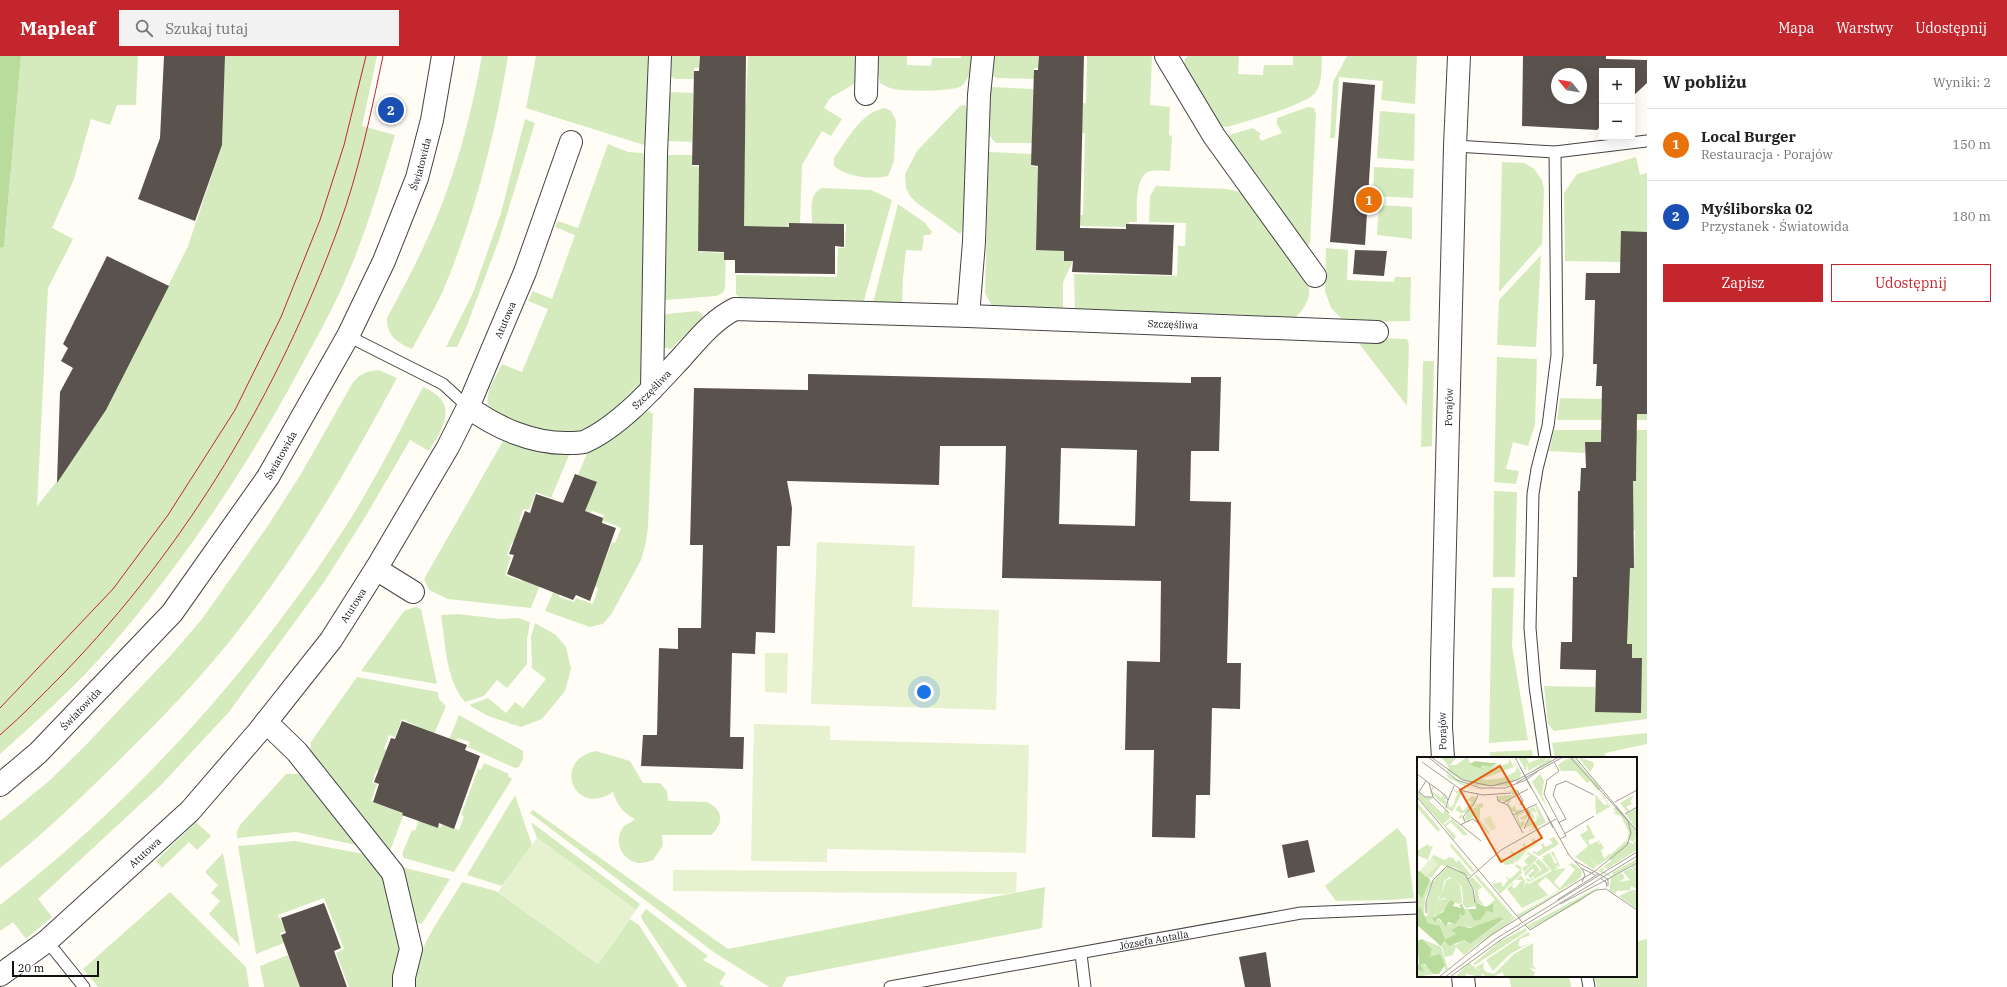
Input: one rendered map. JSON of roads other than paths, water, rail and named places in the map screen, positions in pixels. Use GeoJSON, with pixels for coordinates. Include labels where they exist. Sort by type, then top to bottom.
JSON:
{"type":"FeatureCollection","features":[{"type":"Feature","properties":{"kind":"street","name":"Światowida"},"geometry":{"type":"LineString","coordinates":[[0,785],[38,753],[172,613],[268,477],[348,336],[384,261],[418,178],[432,120],[443,56]]}},
{"type":"Feature","properties":{"kind":"street"},"geometry":{"type":"LineString","coordinates":[[652,389],[656,154],[660,56]]}},
{"type":"Feature","properties":{"kind":"street"},"geometry":{"type":"LineString","coordinates":[[866,94],[867,56]]}},
{"type":"Feature","properties":{"kind":"street"},"geometry":{"type":"LineString","coordinates":[[968,316],[974,242],[979,95],[983,56]]}},
{"type":"Feature","properties":{"kind":"street"},"geometry":{"type":"LineString","coordinates":[[1166,56],[1214,136],[1315,276]]}},
{"type":"Feature","properties":{"kind":"street","name":"Porajów"},"geometry":{"type":"LineString","coordinates":[[1443,757],[1441,727],[1442,664],[1455,146],[1459,56]]}},
{"type":"Feature","properties":{"kind":"street","name":"Atutowa"},"geometry":{"type":"LineString","coordinates":[[0,974],[47,941],[190,812],[266,722],[331,640],[376,569],[448,447],[468,407],[525,272],[571,142]]}},
{"type":"Feature","properties":{"kind":"street","name":"Szczęśliwa"},"geometry":{"type":"LineString","coordinates":[[468,407],[485,420],[538,440],[554,443],[582,442],[616,422],[652,389],[708,329],[724,314],[735,309],[968,316],[1377,332]]}},
{"type":"Feature","properties":{"kind":"street"},"geometry":{"type":"LineString","coordinates":[[376,569],[413,592]]}},
{"type":"Feature","properties":{"kind":"street"},"geometry":{"type":"LineString","coordinates":[[266,722],[297,752],[393,873],[411,949],[404,977],[404,987]]}},
{"type":"Feature","properties":{"kind":"street"},"geometry":{"type":"LineString","coordinates":[[1463,977],[1464,987]]}},
{"type":"Feature","properties":{"kind":"lane"},"geometry":{"type":"LineString","coordinates":[[1455,146],[1555,152],[1647,141]]}},
{"type":"Feature","properties":{"kind":"lane"},"geometry":{"type":"LineString","coordinates":[[1545,757],[1535,686],[1530,620],[1533,494],[1538,463],[1548,426],[1557,355],[1555,152]]}},
{"type":"Feature","properties":{"kind":"lane","name":"Szczęśliwa"},"geometry":{"type":"LineString","coordinates":[[348,336],[443,384],[468,407]]}},
{"type":"Feature","properties":{"kind":"lane","name":"Józsefa Antalla"},"geometry":{"type":"LineString","coordinates":[[890,987],[1081,954],[1301,913],[1417,908]]}},
{"type":"Feature","properties":{"kind":"lane"},"geometry":{"type":"LineString","coordinates":[[47,941],[84,987]]}},
{"type":"Feature","properties":{"kind":"lane"},"geometry":{"type":"LineString","coordinates":[[1081,954],[1085,987]]}},
{"type":"Feature","properties":{"kind":"lane"},"geometry":{"type":"LineString","coordinates":[[1587,977],[1589,987]]}},
{"type":"Feature","properties":{"kind":"tram line"},"geometry":{"type":"LineString","coordinates":[[0,708],[113,589],[168,515],[235,410],[281,317],[320,220],[344,145],[366,56]]}},
{"type":"Feature","properties":{"kind":"tram line"},"geometry":{"type":"LineString","coordinates":[[0,735],[63,674],[108,625],[150,573],[189,520],[225,465],[258,407],[288,348],[315,288],[339,226],[359,163],[383,56]]}},
{"type":"Feature","properties":{"kind":"place","name":"Myśliborska 02"},"geometry":{"type":"Point","coordinates":[391,110]}},
{"type":"Feature","properties":{"kind":"place","name":"Local Burger"},"geometry":{"type":"Point","coordinates":[1369,200]}}]}
